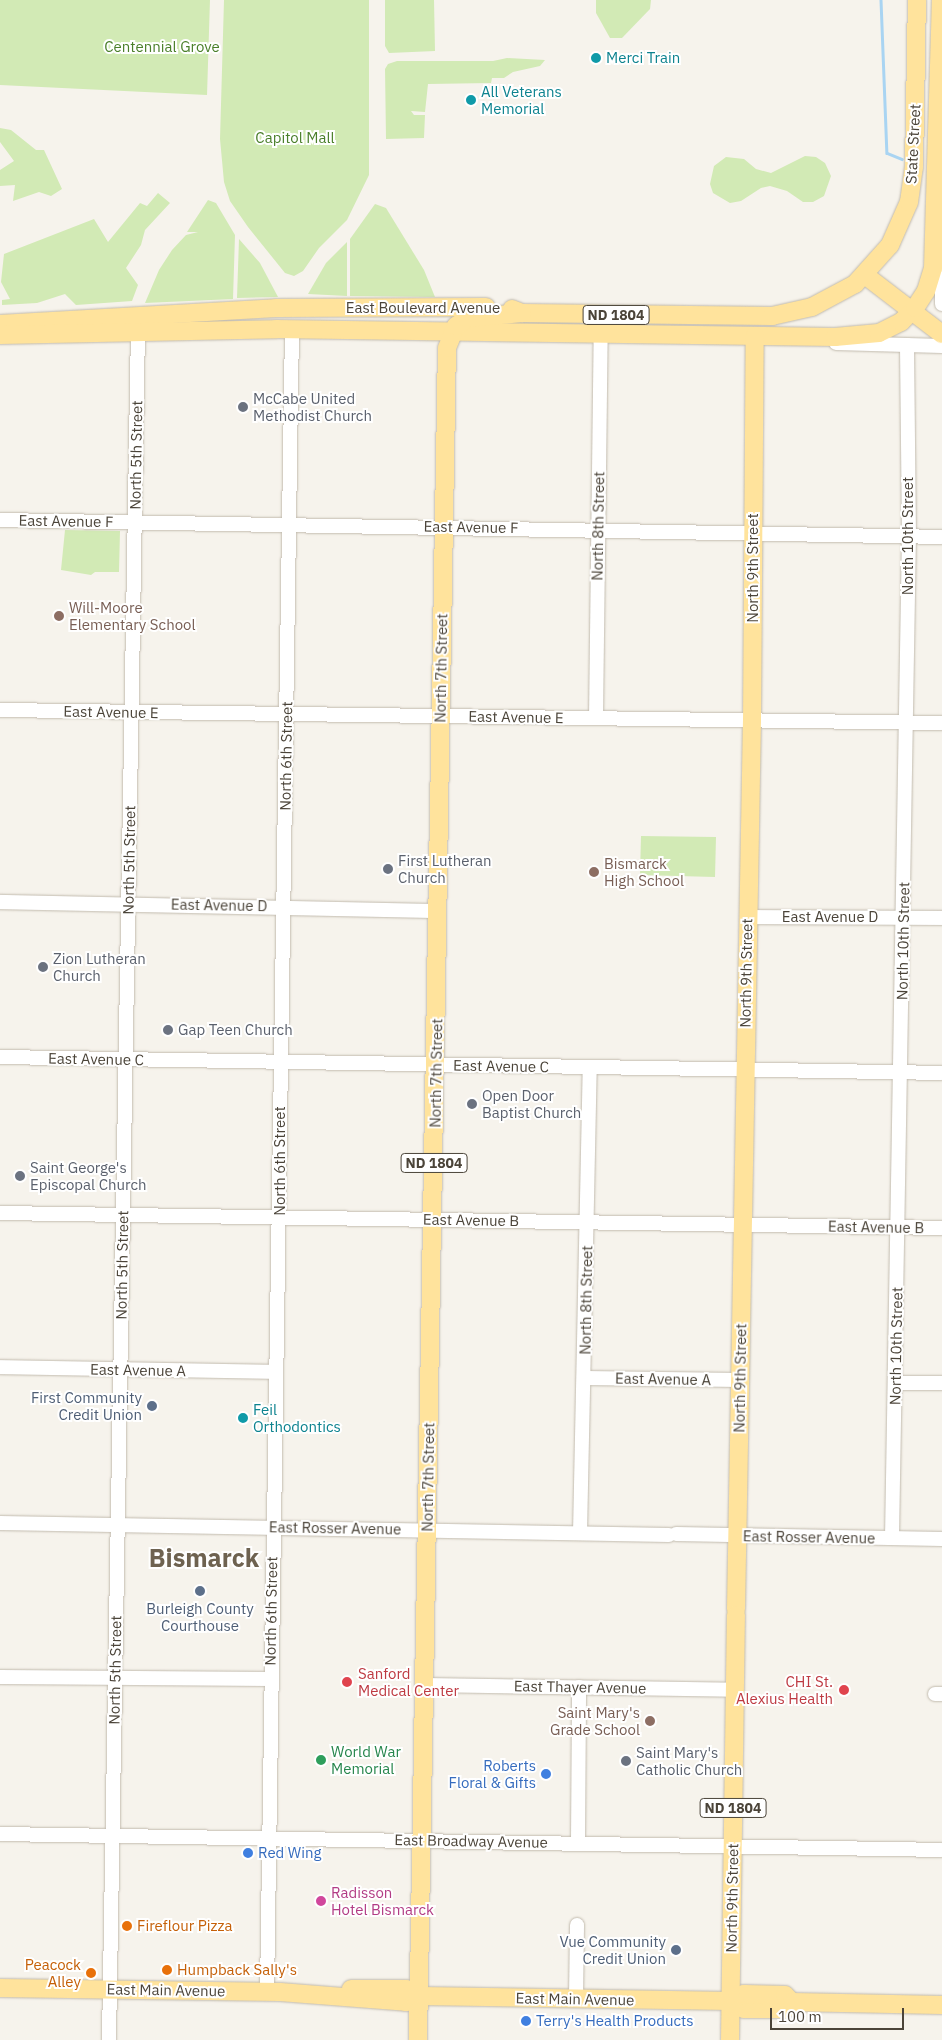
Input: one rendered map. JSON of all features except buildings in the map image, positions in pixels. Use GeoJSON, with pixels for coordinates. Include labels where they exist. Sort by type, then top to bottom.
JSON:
{"type":"FeatureCollection","features":[{"type":"Feature","properties":{"kind":"main road","name":"State Street"},"geometry":{"type":"LineString","coordinates":[[869,271],[896,234],[911,191],[917,0]]}},
{"type":"Feature","properties":{"kind":"main road","name":"State Street"},"geometry":{"type":"LineString","coordinates":[[914,308],[933,268],[939,162],[941,0]]}},
{"type":"Feature","properties":{"kind":"main road"},"geometry":{"type":"LineString","coordinates":[[869,271],[942,334]]}},
{"type":"Feature","properties":{"kind":"main road","name":"East Boulevard Avenue"},"geometry":{"type":"LineString","coordinates":[[0,324],[293,307],[496,308],[522,313],[772,316],[802,310],[838,295],[869,271]]}},
{"type":"Feature","properties":{"kind":"main road"},"geometry":{"type":"LineString","coordinates":[[914,308],[942,321]]}},
{"type":"Feature","properties":{"kind":"main road","name":"East Boulevard Avenue"},"geometry":{"type":"LineString","coordinates":[[0,335],[292,329],[848,337],[879,333],[914,308]]}},
{"type":"Feature","properties":{"kind":"main road","name":"ND 1804"},"geometry":{"type":"LineString","coordinates":[[452,331],[461,322],[474,316],[522,313]]}},
{"type":"Feature","properties":{"kind":"main road"},"geometry":{"type":"LineString","coordinates":[[710,316],[735,322],[755,336]]}},
{"type":"Feature","properties":{"kind":"main road","name":"North 7th Street"},"geometry":{"type":"LineString","coordinates":[[418,2040],[447,348],[452,331]]}},
{"type":"Feature","properties":{"kind":"main road","name":"North 9th Street"},"geometry":{"type":"LineString","coordinates":[[731,2001],[747,917],[752,721],[755,336]]}},
{"type":"Feature","properties":{"kind":"main road","name":"East Main Avenue"},"geometry":{"type":"LineString","coordinates":[[0,1988],[331,1994],[349,1988],[406,1989],[419,1996],[731,2001],[744,2009],[783,2009],[792,2002],[942,2005]]}},
{"type":"Feature","properties":{"kind":"main road","name":"ND 1804"},"geometry":{"type":"LineString","coordinates":[[730,2040],[731,2001]]}},
{"type":"Feature","properties":{"kind":"street"},"geometry":{"type":"LineString","coordinates":[[939,162],[942,192]]}},
{"type":"Feature","properties":{"kind":"street"},"geometry":{"type":"LineString","coordinates":[[942,272],[942,304]]}},
{"type":"Feature","properties":{"kind":"street","name":"North 6th Street"},"geometry":{"type":"LineString","coordinates":[[267,1992],[270,1679],[292,329]]}},
{"type":"Feature","properties":{"kind":"street","name":"North 5th Street"},"geometry":{"type":"LineString","coordinates":[[108,2040],[138,331]]}},
{"type":"Feature","properties":{"kind":"street","name":"North 8th Street"},"geometry":{"type":"LineString","coordinates":[[596,718],[601,334]]}},
{"type":"Feature","properties":{"kind":"street","name":"East Boulevard Avenue"},"geometry":{"type":"LineString","coordinates":[[784,336],[835,343],[942,346]]}},
{"type":"Feature","properties":{"kind":"street","name":"North 10th Street"},"geometry":{"type":"LineString","coordinates":[[892,1538],[909,537],[907,345]]}},
{"type":"Feature","properties":{"kind":"street","name":"East Avenue F"},"geometry":{"type":"LineString","coordinates":[[0,520],[598,529],[909,537],[942,536]]}},
{"type":"Feature","properties":{"kind":"street","name":"East Avenue E"},"geometry":{"type":"LineString","coordinates":[[0,710],[942,723]]}},
{"type":"Feature","properties":{"kind":"street","name":"East Avenue D"},"geometry":{"type":"LineString","coordinates":[[0,902],[283,906],[438,911]]}},
{"type":"Feature","properties":{"kind":"street","name":"East Avenue D"},"geometry":{"type":"LineString","coordinates":[[747,917],[942,918]]}},
{"type":"Feature","properties":{"kind":"street","name":"East Avenue C"},"geometry":{"type":"LineString","coordinates":[[0,1057],[942,1073]]}},
{"type":"Feature","properties":{"kind":"street","name":"North 8th Street"},"geometry":{"type":"LineString","coordinates":[[580,1533],[585,1378],[590,1067]]}},
{"type":"Feature","properties":{"kind":"street","name":"East Avenue B"},"geometry":{"type":"LineString","coordinates":[[0,1213],[942,1228]]}},
{"type":"Feature","properties":{"kind":"street","name":"East Avenue A"},"geometry":{"type":"LineString","coordinates":[[0,1367],[275,1372]]}},
{"type":"Feature","properties":{"kind":"street","name":"East Avenue A"},"geometry":{"type":"LineString","coordinates":[[585,1378],[740,1380]]}},
{"type":"Feature","properties":{"kind":"street"},"geometry":{"type":"LineString","coordinates":[[895,1383],[942,1383]]}},
{"type":"Feature","properties":{"kind":"street","name":"East Rosser Avenue"},"geometry":{"type":"LineString","coordinates":[[0,1523],[942,1539]]}},
{"type":"Feature","properties":{"kind":"street"},"geometry":{"type":"LineString","coordinates":[[0,1677],[270,1679]]}},
{"type":"Feature","properties":{"kind":"street","name":"East Thayer Avenue"},"geometry":{"type":"LineString","coordinates":[[425,1685],[735,1690]]}},
{"type":"Feature","properties":{"kind":"street"},"geometry":{"type":"LineString","coordinates":[[578,1842],[579,1687]]}},
{"type":"Feature","properties":{"kind":"street","name":"East Broadway Avenue"},"geometry":{"type":"LineString","coordinates":[[0,1834],[578,1842],[942,1850]]}},
{"type":"Feature","properties":{"kind":"street"},"geometry":{"type":"LineString","coordinates":[[576,1998],[577,1925]]}},
{"type":"Feature","properties":{"kind":"green space","name":"Centennial Grove"},"geometry":{"type":"Polygon","coordinates":[[[0,0],[210,0],[207,95],[0,85],[0,0]]]}},
{"type":"Feature","properties":{"kind":"green space","name":"Capitol Mall"},"geometry":{"type":"Polygon","coordinates":[[[224,0],[369,0],[369,175],[347,220],[319,248],[303,271],[294,276],[285,273],[248,227],[230,201],[224,182],[220,139],[224,0]]]}},
{"type":"Feature","properties":{"kind":"green space"},"geometry":{"type":"Polygon","coordinates":[[[385,0],[434,0],[435,51],[389,53],[385,46],[385,0]]]}},
{"type":"Feature","properties":{"kind":"green space"},"geometry":{"type":"Polygon","coordinates":[[[596,0],[651,0],[650,9],[622,38],[610,38],[596,13],[596,0]]]}},
{"type":"Feature","properties":{"kind":"green space"},"geometry":{"type":"Polygon","coordinates":[[[507,58],[545,60],[540,66],[513,72],[504,78],[492,78],[491,83],[428,84],[425,112],[411,111],[414,115],[425,115],[424,138],[386,139],[385,69],[388,64],[397,61],[493,61],[507,58]]]}},
{"type":"Feature","properties":{"kind":"green space"},"geometry":{"type":"Polygon","coordinates":[[[0,128],[11,130],[36,150],[44,150],[62,189],[51,196],[39,192],[13,201],[15,185],[0,186],[0,170],[14,161],[0,142],[0,128]]]}},
{"type":"Feature","properties":{"kind":"green space"},"geometry":{"type":"Polygon","coordinates":[[[805,156],[816,157],[825,163],[831,176],[824,196],[813,202],[803,202],[787,191],[770,186],[761,188],[741,201],[730,203],[713,193],[710,184],[714,166],[726,157],[744,159],[756,169],[771,173],[805,156]]]}},
{"type":"Feature","properties":{"kind":"green space"},"geometry":{"type":"Polygon","coordinates":[[[158,193],[170,203],[145,230],[141,245],[126,268],[138,285],[132,301],[76,305],[65,294],[37,303],[2,305],[2,300],[10,299],[1,282],[4,254],[94,219],[108,242],[140,203],[147,206],[158,193]]]}},
{"type":"Feature","properties":{"kind":"green space"},"geometry":{"type":"Polygon","coordinates":[[[208,200],[216,203],[235,235],[233,299],[145,303],[159,270],[172,250],[186,235],[198,232],[187,232],[208,200]]]}},
{"type":"Feature","properties":{"kind":"green space"},"geometry":{"type":"Polygon","coordinates":[[[375,204],[386,208],[424,270],[435,297],[350,296],[350,239],[375,204]]]}},
{"type":"Feature","properties":{"kind":"green space"},"geometry":{"type":"Polygon","coordinates":[[[239,239],[260,263],[278,297],[237,298],[239,239]]]}},
{"type":"Feature","properties":{"kind":"green space"},"geometry":{"type":"Polygon","coordinates":[[[347,242],[347,296],[308,294],[326,263],[347,242]]]}},
{"type":"Feature","properties":{"kind":"green space"},"geometry":{"type":"Polygon","coordinates":[[[65,530],[120,531],[119,572],[95,572],[91,575],[61,570],[65,530]]]}},
{"type":"Feature","properties":{"kind":"green space"},"geometry":{"type":"Polygon","coordinates":[[[641,836],[716,837],[715,877],[640,875],[641,836]]]}},
{"type":"Feature","properties":{"kind":"waterway"},"geometry":{"type":"LineString","coordinates":[[881,0],[887,153],[902,159]]}},
{"type":"Feature","properties":{"kind":"place","name":"Merci Train"},"geometry":{"type":"Point","coordinates":[596,58]}},
{"type":"Feature","properties":{"kind":"place","name":"All Veterans Memorial"},"geometry":{"type":"Point","coordinates":[471,100]}},
{"type":"Feature","properties":{"kind":"place","name":"McCabe United Methodist Church"},"geometry":{"type":"Point","coordinates":[243,407]}},
{"type":"Feature","properties":{"kind":"place","name":"Will-Moore Elementary School"},"geometry":{"type":"Point","coordinates":[59,616]}},
{"type":"Feature","properties":{"kind":"place","name":"First Lutheran Church"},"geometry":{"type":"Point","coordinates":[388,869]}},
{"type":"Feature","properties":{"kind":"place","name":"Bismarck High School"},"geometry":{"type":"Point","coordinates":[594,872]}},
{"type":"Feature","properties":{"kind":"place","name":"Zion Lutheran Church"},"geometry":{"type":"Point","coordinates":[43,967]}},
{"type":"Feature","properties":{"kind":"place","name":"Gap Teen Church"},"geometry":{"type":"Point","coordinates":[168,1030]}},
{"type":"Feature","properties":{"kind":"place","name":"Open Door Baptist Church"},"geometry":{"type":"Point","coordinates":[472,1104]}},
{"type":"Feature","properties":{"kind":"place","name":"Saint George's Episcopal Church"},"geometry":{"type":"Point","coordinates":[20,1176]}},
{"type":"Feature","properties":{"kind":"place","name":"First Community Credit Union"},"geometry":{"type":"Point","coordinates":[152,1406]}},
{"type":"Feature","properties":{"kind":"place","name":"Feil Orthodontics"},"geometry":{"type":"Point","coordinates":[243,1418]}},
{"type":"Feature","properties":{"kind":"place","name":"Burleigh County Courthouse"},"geometry":{"type":"Point","coordinates":[200,1591]}},
{"type":"Feature","properties":{"kind":"place","name":"Sanford Medical Center"},"geometry":{"type":"Point","coordinates":[347,1682]}},
{"type":"Feature","properties":{"kind":"place","name":"CHI St. Alexius Health"},"geometry":{"type":"Point","coordinates":[844,1690]}},
{"type":"Feature","properties":{"kind":"place","name":"Saint Mary's Grade School"},"geometry":{"type":"Point","coordinates":[650,1721]}},
{"type":"Feature","properties":{"kind":"place","name":"World War Memorial"},"geometry":{"type":"Point","coordinates":[321,1760]}},
{"type":"Feature","properties":{"kind":"place","name":"Saint Mary's Catholic Church"},"geometry":{"type":"Point","coordinates":[626,1761]}},
{"type":"Feature","properties":{"kind":"place","name":"Roberts Floral & Gifts"},"geometry":{"type":"Point","coordinates":[546,1774]}},
{"type":"Feature","properties":{"kind":"place","name":"Red Wing"},"geometry":{"type":"Point","coordinates":[248,1853]}},
{"type":"Feature","properties":{"kind":"place","name":"Radisson Hotel Bismarck"},"geometry":{"type":"Point","coordinates":[321,1901]}},
{"type":"Feature","properties":{"kind":"place","name":"Fireflour Pizza"},"geometry":{"type":"Point","coordinates":[127,1926]}},
{"type":"Feature","properties":{"kind":"place","name":"Vue Community Credit Union"},"geometry":{"type":"Point","coordinates":[676,1950]}},
{"type":"Feature","properties":{"kind":"place","name":"Humpback Sally's"},"geometry":{"type":"Point","coordinates":[167,1970]}},
{"type":"Feature","properties":{"kind":"place","name":"Peacock Alley"},"geometry":{"type":"Point","coordinates":[91,1973]}},
{"type":"Feature","properties":{"kind":"place","name":"Terry's Health Products"},"geometry":{"type":"Point","coordinates":[526,2021]}},
{"type":"Feature","properties":{"kind":"district","name":"Bismarck"},"geometry":{"type":"Point","coordinates":[204,1558]}}]}
